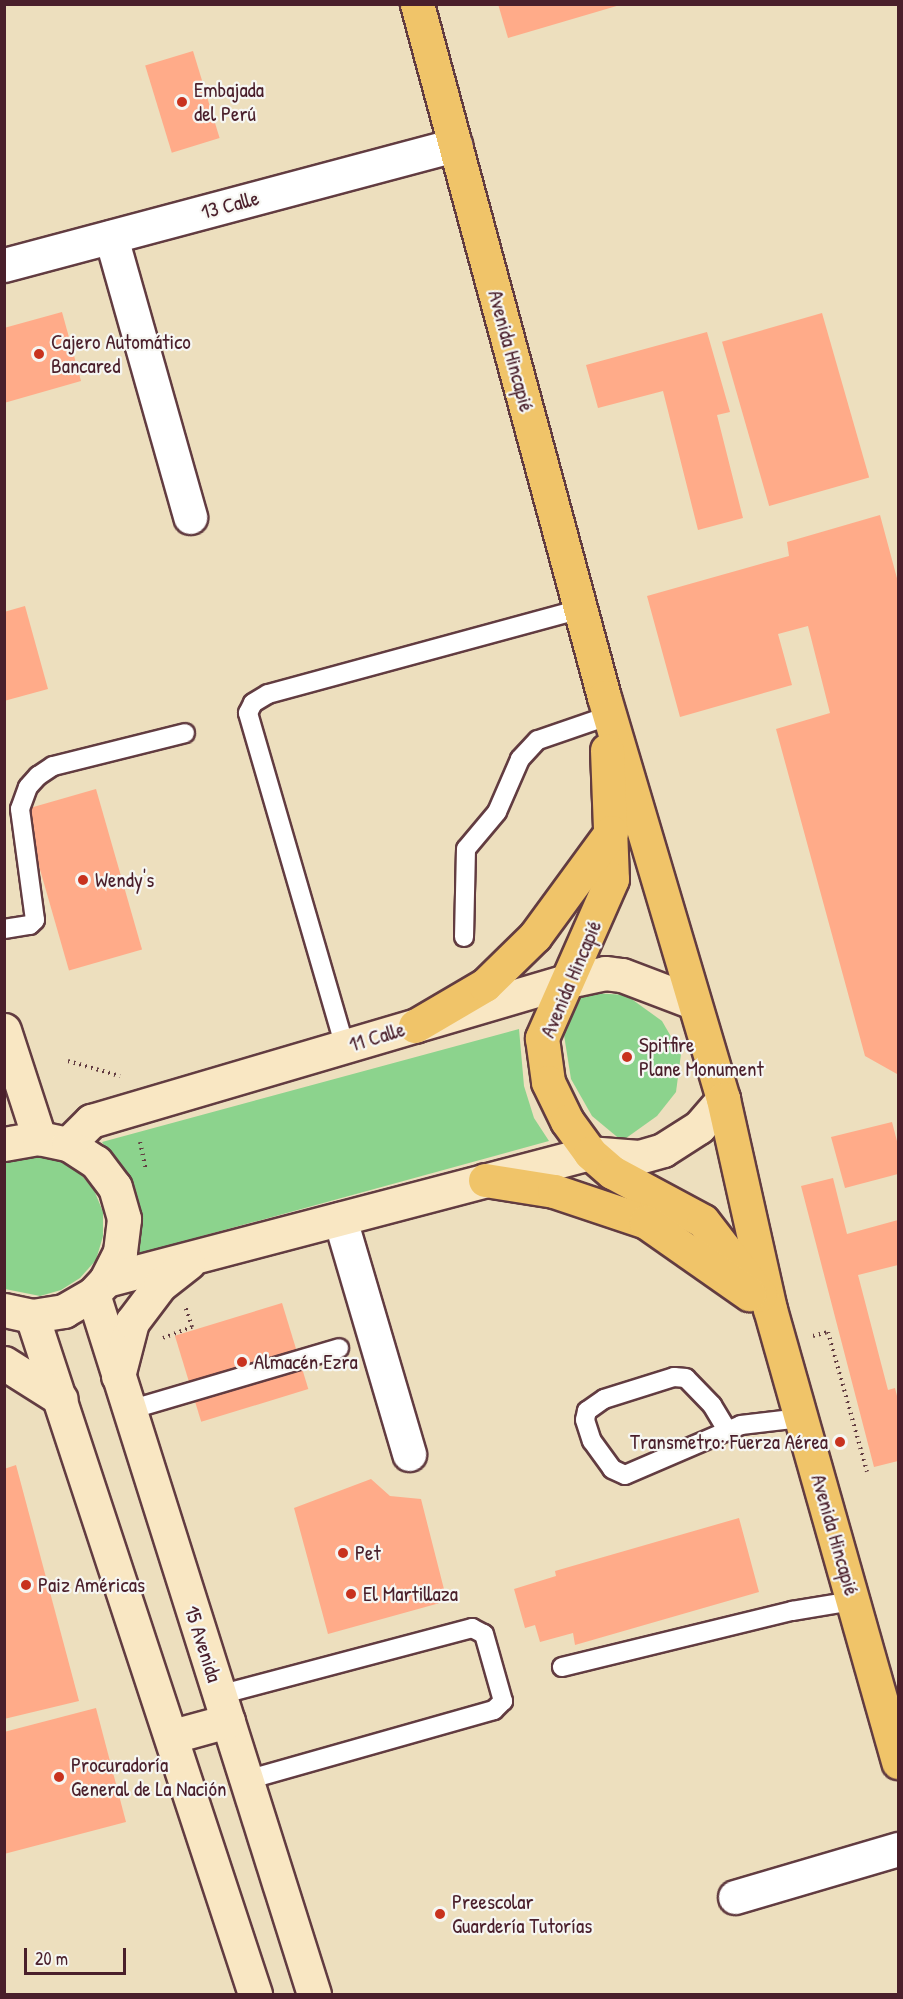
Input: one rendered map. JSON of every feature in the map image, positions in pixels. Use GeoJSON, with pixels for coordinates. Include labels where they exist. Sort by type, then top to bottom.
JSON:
{"type":"FeatureCollection","features":[{"type":"Feature","properties":{"kind":"main road","name":"Avenida Hincapié"},"geometry":{"type":"LineString","coordinates":[[417,4],[580,609],[604,707],[723,1099],[770,1309],[898,1762]]}},
{"type":"Feature","properties":{"kind":"main road","name":"Avenida Hincapié"},"geometry":{"type":"LineString","coordinates":[[604,707],[612,879],[542,1038],[548,1082],[567,1121],[590,1153],[612,1172],[703,1221],[770,1309]]}},
{"type":"Feature","properties":{"kind":"main road"},"geometry":{"type":"LineString","coordinates":[[416,1026],[485,985],[535,936],[611,832]]}},
{"type":"Feature","properties":{"kind":"main road","name":"11 Calle"},"geometry":{"type":"LineString","coordinates":[[53,1141],[91,1121],[567,981],[604,973],[622,975],[693,1002]]}},
{"type":"Feature","properties":{"kind":"main road"},"geometry":{"type":"LineString","coordinates":[[4,1030],[53,1141]]}},
{"type":"Feature","properties":{"kind":"main road"},"geometry":{"type":"LineString","coordinates":[[255,1995],[173,1736],[61,1399],[18,1313],[64,1311],[99,1287],[197,1256],[590,1153],[639,1156],[663,1150],[691,1134],[723,1099]]}},
{"type":"Feature","properties":{"kind":"main road"},"geometry":{"type":"LineString","coordinates":[[4,1144],[53,1141],[96,1162],[115,1187],[124,1219],[120,1251],[99,1287]]}},
{"type":"Feature","properties":{"kind":"main road"},"geometry":{"type":"LineString","coordinates":[[485,1180],[554,1191],[646,1222],[770,1309]]}},
{"type":"Feature","properties":{"kind":"main road"},"geometry":{"type":"LineString","coordinates":[[118,1377],[132,1322],[160,1285],[197,1256]]}},
{"type":"Feature","properties":{"kind":"main road","name":"15 Avenida"},"geometry":{"type":"LineString","coordinates":[[99,1287],[118,1377],[315,1995]]}},
{"type":"Feature","properties":{"kind":"main road"},"geometry":{"type":"LineString","coordinates":[[4,1363],[61,1399]]}},
{"type":"Feature","properties":{"kind":"main road"},"geometry":{"type":"LineString","coordinates":[[173,1736],[224,1708]]}},
{"type":"Feature","properties":{"kind":"street","name":"13 Calle"},"geometry":{"type":"LineString","coordinates":[[4,265],[455,145]]}},
{"type":"Feature","properties":{"kind":"street"},"geometry":{"type":"LineString","coordinates":[[111,237],[190,517]]}},
{"type":"Feature","properties":{"kind":"street"},"geometry":{"type":"LineString","coordinates":[[340,1219],[409,1454]]}},
{"type":"Feature","properties":{"kind":"street"},"geometry":{"type":"LineString","coordinates":[[735,1897],[898,1849]]}},
{"type":"Feature","properties":{"kind":"lane"},"geometry":{"type":"LineString","coordinates":[[345,1047],[248,713],[253,703],[268,694],[580,609]]}},
{"type":"Feature","properties":{"kind":"lane"},"geometry":{"type":"LineString","coordinates":[[464,937],[466,849],[497,812],[519,759],[538,740],[604,707]]}},
{"type":"Feature","properties":{"kind":"lane"},"geometry":{"type":"LineString","coordinates":[[4,929],[30,925],[35,920],[20,809],[28,787],[38,776],[53,766],[185,732]]}},
{"type":"Feature","properties":{"kind":"lane"},"geometry":{"type":"LineString","coordinates":[[129,1410],[339,1347]]}},
{"type":"Feature","properties":{"kind":"lane"},"geometry":{"type":"LineString","coordinates":[[727,1430],[712,1406],[686,1378],[674,1377],[603,1400],[587,1411],[585,1420],[592,1441],[620,1475],[661,1461],[727,1430],[773,1419],[801,1418]]}},
{"type":"Feature","properties":{"kind":"lane"},"geometry":{"type":"LineString","coordinates":[[562,1667],[792,1611],[853,1602]]}},
{"type":"Feature","properties":{"kind":"lane"},"geometry":{"type":"LineString","coordinates":[[224,1708],[472,1628],[484,1634],[502,1701],[494,1710],[246,1780]]}},
{"type":"Feature","properties":{"kind":"path"},"geometry":{"type":"LineString","coordinates":[[68,1061],[124,1077],[149,1181]]}},
{"type":"Feature","properties":{"kind":"path"},"geometry":{"type":"LineString","coordinates":[[779,1343],[828,1332],[867,1472]]}},
{"type":"Feature","properties":{"kind":"green space"},"geometry":{"type":"Polygon","coordinates":[[[575,992],[626,995],[662,1021],[681,1054],[676,1092],[657,1116],[622,1141],[592,1116],[571,1079],[564,1035],[567,1011],[575,992]]]}},
{"type":"Feature","properties":{"kind":"green space"},"geometry":{"type":"Polygon","coordinates":[[[519,1029],[524,1086],[534,1118],[549,1141],[137,1254],[134,1225],[118,1166],[102,1142],[519,1029]]]}},
{"type":"Feature","properties":{"kind":"green space"},"geometry":{"type":"Polygon","coordinates":[[[33,1156],[57,1159],[78,1171],[94,1190],[103,1212],[103,1236],[96,1260],[80,1278],[61,1290],[40,1296],[5,1289],[5,1163],[33,1156]]]}},
{"type":"Feature","properties":{"kind":"building"},"geometry":{"type":"Polygon","coordinates":[[[498,4],[620,4],[620,5],[508,38],[498,4]]]}},
{"type":"Feature","properties":{"kind":"building","name":"Embajada del Perú"},"geometry":{"type":"Polygon","coordinates":[[[193,51],[220,138],[172,153],[145,66],[193,51]]]}},
{"type":"Feature","properties":{"kind":"building","name":"Cajero Automático Bancared"},"geometry":{"type":"Polygon","coordinates":[[[62,312],[81,381],[4,403],[4,328],[62,312]]]}},
{"type":"Feature","properties":{"kind":"building"},"geometry":{"type":"Polygon","coordinates":[[[822,313],[869,477],[769,506],[722,342],[822,313]]]}},
{"type":"Feature","properties":{"kind":"building"},"geometry":{"type":"Polygon","coordinates":[[[707,332],[730,412],[717,415],[743,518],[698,530],[663,391],[598,408],[586,365],[707,332]]]}},
{"type":"Feature","properties":{"kind":"building"},"geometry":{"type":"Polygon","coordinates":[[[880,515],[898,582],[897,1074],[865,1056],[776,729],[830,713],[808,626],[778,634],[792,685],[680,717],[647,596],[789,556],[787,542],[880,515]]]}},
{"type":"Feature","properties":{"kind":"building"},"geometry":{"type":"Polygon","coordinates":[[[25,606],[48,689],[4,701],[4,612],[25,606]]]}},
{"type":"Feature","properties":{"kind":"building","name":"Wendy's"},"geometry":{"type":"Polygon","coordinates":[[[96,789],[142,950],[69,970],[23,810],[96,789]]]}},
{"type":"Feature","properties":{"kind":"building"},"geometry":{"type":"Polygon","coordinates":[[[892,1122],[898,1145],[898,1174],[845,1188],[831,1137],[892,1122]]]}},
{"type":"Feature","properties":{"kind":"building"},"geometry":{"type":"Polygon","coordinates":[[[833,1178],[847,1234],[898,1220],[898,1265],[858,1275],[888,1390],[895,1388],[898,1400],[898,1461],[874,1467],[801,1186],[833,1178]]]}},
{"type":"Feature","properties":{"kind":"building","name":"Almacén Ezra"},"geometry":{"type":"Polygon","coordinates":[[[282,1303],[308,1389],[201,1422],[175,1336],[282,1303]]]}},
{"type":"Feature","properties":{"kind":"building","name":"Paiz Américas"},"geometry":{"type":"Polygon","coordinates":[[[16,1465],[79,1701],[4,1719],[4,1469],[16,1465]]]}},
{"type":"Feature","properties":{"kind":"building"},"geometry":{"type":"Polygon","coordinates":[[[371,1479],[390,1496],[421,1499],[447,1601],[328,1634],[294,1508],[371,1479]]]}},
{"type":"Feature","properties":{"kind":"building"},"geometry":{"type":"Polygon","coordinates":[[[739,1518],[759,1592],[575,1645],[573,1633],[540,1642],[535,1625],[525,1628],[514,1589],[556,1576],[555,1571],[739,1518]]]}},
{"type":"Feature","properties":{"kind":"building","name":"Procuradoría General de La Nación"},"geometry":{"type":"Polygon","coordinates":[[[96,1708],[126,1822],[4,1854],[4,1732],[96,1708]]]}},
{"type":"Feature","properties":{"kind":"place","name":"Embajada del Perú"},"geometry":{"type":"Point","coordinates":[182,102]}},
{"type":"Feature","properties":{"kind":"place","name":"Cajero Automático Bancared"},"geometry":{"type":"Point","coordinates":[39,354]}},
{"type":"Feature","properties":{"kind":"place","name":"Wendy's"},"geometry":{"type":"Point","coordinates":[83,880]}},
{"type":"Feature","properties":{"kind":"place","name":"Spitfire Plane Monument"},"geometry":{"type":"Point","coordinates":[627,1057]}},
{"type":"Feature","properties":{"kind":"place","name":"Almacén Ezra"},"geometry":{"type":"Point","coordinates":[242,1362]}},
{"type":"Feature","properties":{"kind":"place","name":"Transmetro: Fuerza Aérea"},"geometry":{"type":"Point","coordinates":[840,1442]}},
{"type":"Feature","properties":{"kind":"place","name":"Pet"},"geometry":{"type":"Point","coordinates":[343,1553]}},
{"type":"Feature","properties":{"kind":"place","name":"Paiz Américas"},"geometry":{"type":"Point","coordinates":[26,1585]}},
{"type":"Feature","properties":{"kind":"place","name":"El Martillaza"},"geometry":{"type":"Point","coordinates":[351,1594]}},
{"type":"Feature","properties":{"kind":"place","name":"Procuradoría General de La Nación"},"geometry":{"type":"Point","coordinates":[59,1777]}},
{"type":"Feature","properties":{"kind":"place","name":"Preescolar Guardería Tutorías"},"geometry":{"type":"Point","coordinates":[440,1914]}}]}
